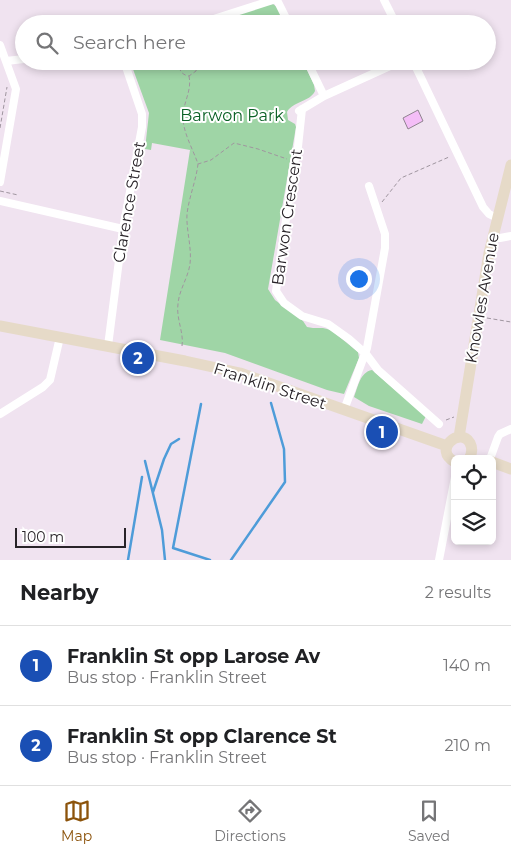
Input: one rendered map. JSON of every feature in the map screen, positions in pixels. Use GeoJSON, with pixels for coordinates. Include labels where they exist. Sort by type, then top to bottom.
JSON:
{"type":"FeatureCollection","features":[{"type":"Feature","properties":{"kind":"street"},"geometry":{"type":"LineString","coordinates":[[226,15],[273,0]]}},
{"type":"Feature","properties":{"kind":"street"},"geometry":{"type":"LineString","coordinates":[[277,0],[284,15]]}},
{"type":"Feature","properties":{"kind":"street"},"geometry":{"type":"LineString","coordinates":[[384,0],[392,15]]}},
{"type":"Feature","properties":{"kind":"street"},"geometry":{"type":"LineString","coordinates":[[0,45],[16,89],[0,182]]}},
{"type":"Feature","properties":{"kind":"street"},"geometry":{"type":"LineString","coordinates":[[6,61],[15,60]]}},
{"type":"Feature","properties":{"kind":"street","name":"Clarence Street"},"geometry":{"type":"LineString","coordinates":[[108,346],[123,229],[142,127],[142,114],[127,70]]}},
{"type":"Feature","properties":{"kind":"street"},"geometry":{"type":"LineString","coordinates":[[311,70],[324,96]]}},
{"type":"Feature","properties":{"kind":"street","name":"Barwon Crescent"},"geometry":{"type":"LineString","coordinates":[[381,70],[324,96],[299,111],[296,156],[276,291],[284,303],[302,316],[328,324],[349,339],[366,354],[378,370],[439,424]]}},
{"type":"Feature","properties":{"kind":"street","name":"Knowles Avenue"},"geometry":{"type":"LineString","coordinates":[[418,70],[485,211],[497,218],[478,316],[459,437]]}},
{"type":"Feature","properties":{"kind":"street"},"geometry":{"type":"LineString","coordinates":[[497,218],[511,165]]}},
{"type":"Feature","properties":{"kind":"street"},"geometry":{"type":"LineString","coordinates":[[344,410],[366,354],[374,318],[385,248],[385,234],[369,186]]}},
{"type":"Feature","properties":{"kind":"street"},"geometry":{"type":"LineString","coordinates":[[0,201],[123,229]]}},
{"type":"Feature","properties":{"kind":"street"},"geometry":{"type":"LineString","coordinates":[[492,238],[511,236]]}},
{"type":"Feature","properties":{"kind":"street","name":"Franklin Street"},"geometry":{"type":"LineString","coordinates":[[0,326],[240,373],[447,446]]}},
{"type":"Feature","properties":{"kind":"street"},"geometry":{"type":"LineString","coordinates":[[0,414],[43,387],[50,380],[60,337]]}},
{"type":"Feature","properties":{"kind":"street"},"geometry":{"type":"LineString","coordinates":[[491,455],[500,434],[511,430]]}},
{"type":"Feature","properties":{"kind":"street"},"geometry":{"type":"LineString","coordinates":[[451,459],[447,454],[447,446],[453,438],[459,437],[467,440],[472,450],[471,455]]}},
{"type":"Feature","properties":{"kind":"street"},"geometry":{"type":"LineString","coordinates":[[496,463],[511,469]]}},
{"type":"Feature","properties":{"kind":"street"},"geometry":{"type":"LineString","coordinates":[[439,560],[451,494]]}},
{"type":"Feature","properties":{"kind":"path"},"geometry":{"type":"LineString","coordinates":[[180,70],[182,74],[189,76],[195,73],[196,70]]}},
{"type":"Feature","properties":{"kind":"path"},"geometry":{"type":"LineString","coordinates":[[182,346],[183,340],[178,304],[190,266],[188,212],[198,164],[183,120],[189,90],[189,76]]}},
{"type":"Feature","properties":{"kind":"path"},"geometry":{"type":"LineString","coordinates":[[0,128],[7,86]]}},
{"type":"Feature","properties":{"kind":"path"},"geometry":{"type":"LineString","coordinates":[[198,164],[211,160],[234,143],[258,149],[294,162]]}},
{"type":"Feature","properties":{"kind":"path"},"geometry":{"type":"LineString","coordinates":[[376,208],[401,178],[457,154]]}},
{"type":"Feature","properties":{"kind":"path"},"geometry":{"type":"LineString","coordinates":[[0,191],[18,195]]}},
{"type":"Feature","properties":{"kind":"path"},"geometry":{"type":"LineString","coordinates":[[478,316],[511,322]]}},
{"type":"Feature","properties":{"kind":"path"},"geometry":{"type":"LineString","coordinates":[[439,424],[452,416],[462,418]]}},
{"type":"Feature","properties":{"kind":"green space"},"geometry":{"type":"Polygon","coordinates":[[[273,4],[277,7],[281,15],[235,15],[273,4]]]}},
{"type":"Feature","properties":{"kind":"green space","name":"Barwon Park"},"geometry":{"type":"Polygon","coordinates":[[[133,70],[307,70],[315,91],[313,95],[293,106],[287,112],[288,120],[295,124],[296,127],[268,289],[275,300],[303,321],[307,327],[331,330],[358,352],[359,358],[344,394],[327,390],[225,353],[160,340],[190,150],[152,143],[151,150],[145,149],[149,113],[133,70]]]}},
{"type":"Feature","properties":{"kind":"green space"},"geometry":{"type":"Polygon","coordinates":[[[372,370],[426,416],[422,424],[369,406],[354,397],[362,377],[372,370]]]}},
{"type":"Feature","properties":{"kind":"building"},"geometry":{"type":"Polygon","coordinates":[[[418,110],[423,121],[408,129],[403,118],[418,110]]]}},
{"type":"Feature","properties":{"kind":"waterway"},"geometry":{"type":"LineString","coordinates":[[231,560],[285,482],[284,449],[271,403]]}},
{"type":"Feature","properties":{"kind":"waterway"},"geometry":{"type":"LineString","coordinates":[[201,404],[173,548],[210,560]]}},
{"type":"Feature","properties":{"kind":"waterway"},"geometry":{"type":"LineString","coordinates":[[153,492],[171,444],[179,439]]}},
{"type":"Feature","properties":{"kind":"waterway"},"geometry":{"type":"LineString","coordinates":[[145,461],[162,530],[165,560]]}},
{"type":"Feature","properties":{"kind":"waterway"},"geometry":{"type":"LineString","coordinates":[[128,560],[142,477]]}},
{"type":"Feature","properties":{"kind":"place","name":"Franklin St opp Clarence St"},"geometry":{"type":"Point","coordinates":[138,358]}},
{"type":"Feature","properties":{"kind":"place","name":"Franklin St opp Larose Av"},"geometry":{"type":"Point","coordinates":[382,432]}}]}
